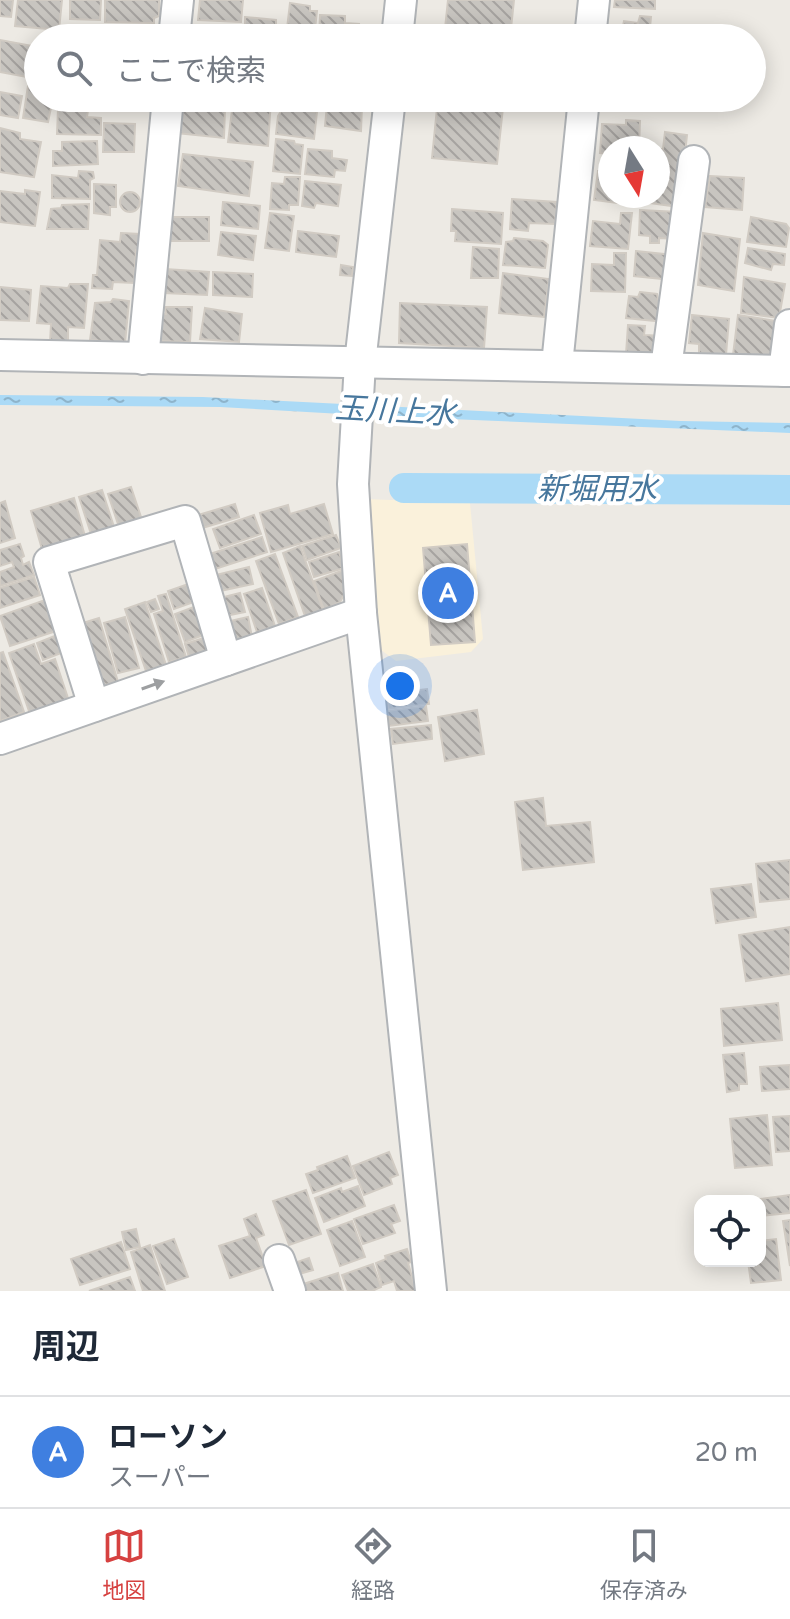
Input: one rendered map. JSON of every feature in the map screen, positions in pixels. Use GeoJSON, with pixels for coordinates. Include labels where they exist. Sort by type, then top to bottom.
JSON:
{"type":"FeatureCollection","features":[{"type":"Feature","properties":{"kind":"street"},"geometry":{"type":"LineString","coordinates":[[175,24],[178,0]]}},
{"type":"Feature","properties":{"kind":"street"},"geometry":{"type":"LineString","coordinates":[[398,24],[401,0]]}},
{"type":"Feature","properties":{"kind":"street"},"geometry":{"type":"LineString","coordinates":[[591,24],[594,0]]}},
{"type":"Feature","properties":{"kind":"street"},"geometry":{"type":"LineString","coordinates":[[143,359],[167,112]]}},
{"type":"Feature","properties":{"kind":"street"},"geometry":{"type":"LineString","coordinates":[[388,112],[360,363],[353,484],[361,613],[431,1291]]}},
{"type":"Feature","properties":{"kind":"street"},"geometry":{"type":"LineString","coordinates":[[557,365],[583,112]]}},
{"type":"Feature","properties":{"kind":"street"},"geometry":{"type":"LineString","coordinates":[[666,368],[694,161]]}},
{"type":"Feature","properties":{"kind":"street"},"geometry":{"type":"LineString","coordinates":[[0,355],[787,371],[790,325]]}},
{"type":"Feature","properties":{"kind":"street"},"geometry":{"type":"LineString","coordinates":[[94,706],[49,562],[185,521],[226,660]]}},
{"type":"Feature","properties":{"kind":"street"},"geometry":{"type":"LineString","coordinates":[[0,739],[361,613]]}},
{"type":"Feature","properties":{"kind":"street"},"geometry":{"type":"LineString","coordinates":[[279,1260],[290,1291]]}},
{"type":"Feature","properties":{"kind":"shaded area"},"geometry":{"type":"Polygon","coordinates":[[[365,499],[470,503],[483,639],[471,652],[396,661],[381,650],[365,499]]]}},
{"type":"Feature","properties":{"kind":"water","name":"玉川上水"},"geometry":{"type":"Polygon","coordinates":[[[0,395],[203,397],[681,421],[790,423],[790,433],[220,407],[0,405],[0,395]]]}},
{"type":"Feature","properties":{"kind":"building"},"geometry":{"type":"Polygon","coordinates":[[[0,0],[13,0],[11,17],[0,16],[0,0]]]}},
{"type":"Feature","properties":{"kind":"building"},"geometry":{"type":"Polygon","coordinates":[[[18,0],[62,0],[60,24],[15,26],[18,0]]]}},
{"type":"Feature","properties":{"kind":"building"},"geometry":{"type":"Polygon","coordinates":[[[70,0],[101,0],[100,20],[70,19],[70,0]]]}},
{"type":"Feature","properties":{"kind":"building"},"geometry":{"type":"Polygon","coordinates":[[[105,0],[159,0],[159,16],[154,18],[154,23],[105,22],[105,0]]]}},
{"type":"Feature","properties":{"kind":"building"},"geometry":{"type":"Polygon","coordinates":[[[200,0],[243,0],[241,22],[198,20],[200,0]]]}},
{"type":"Feature","properties":{"kind":"building"},"geometry":{"type":"Polygon","coordinates":[[[448,0],[514,0],[511,24],[445,24],[448,0]]]}},
{"type":"Feature","properties":{"kind":"building"},"geometry":{"type":"Polygon","coordinates":[[[615,0],[655,0],[655,9],[614,7],[615,0]]]}},
{"type":"Feature","properties":{"kind":"building"},"geometry":{"type":"Polygon","coordinates":[[[290,3],[310,6],[310,11],[317,11],[316,24],[288,24],[290,3]]]}},
{"type":"Feature","properties":{"kind":"building"},"geometry":{"type":"Polygon","coordinates":[[[320,15],[345,16],[345,23],[359,24],[320,24],[320,15]]]}},
{"type":"Feature","properties":{"kind":"building"},"geometry":{"type":"Polygon","coordinates":[[[640,16],[651,17],[650,24],[623,24],[624,21],[638,23],[640,16]]]}},
{"type":"Feature","properties":{"kind":"building"},"geometry":{"type":"Polygon","coordinates":[[[245,17],[276,20],[276,24],[245,24],[245,17]]]}},
{"type":"Feature","properties":{"kind":"building"},"geometry":{"type":"Polygon","coordinates":[[[0,40],[24,44],[24,76],[0,72],[0,40]]]}},
{"type":"Feature","properties":{"kind":"building"},"geometry":{"type":"Polygon","coordinates":[[[0,92],[22,96],[18,118],[0,115],[0,92]]]}},
{"type":"Feature","properties":{"kind":"building"},"geometry":{"type":"Polygon","coordinates":[[[24,112],[50,112],[48,122],[23,118],[24,112]]]}},
{"type":"Feature","properties":{"kind":"building"},"geometry":{"type":"Polygon","coordinates":[[[58,112],[88,112],[87,117],[101,118],[101,135],[57,134],[58,112]]]}},
{"type":"Feature","properties":{"kind":"building"},"geometry":{"type":"Polygon","coordinates":[[[181,112],[225,112],[224,138],[177,133],[181,112]]]}},
{"type":"Feature","properties":{"kind":"building"},"geometry":{"type":"Polygon","coordinates":[[[232,112],[270,112],[268,146],[228,142],[232,112]]]}},
{"type":"Feature","properties":{"kind":"building"},"geometry":{"type":"Polygon","coordinates":[[[280,112],[317,112],[314,139],[276,134],[280,112]]]}},
{"type":"Feature","properties":{"kind":"building"},"geometry":{"type":"Polygon","coordinates":[[[326,112],[362,112],[361,131],[325,126],[326,112]]]}},
{"type":"Feature","properties":{"kind":"building"},"geometry":{"type":"Polygon","coordinates":[[[437,112],[503,112],[497,164],[432,158],[437,112]]]}},
{"type":"Feature","properties":{"kind":"building"},"geometry":{"type":"Polygon","coordinates":[[[626,120],[640,121],[639,136],[601,136],[602,124],[626,125],[626,120]]]}},
{"type":"Feature","properties":{"kind":"building"},"geometry":{"type":"Polygon","coordinates":[[[104,123],[135,124],[134,152],[103,152],[104,123]]]}},
{"type":"Feature","properties":{"kind":"building"},"geometry":{"type":"Polygon","coordinates":[[[0,128],[20,133],[20,139],[41,142],[34,177],[0,172],[0,128]]]}},
{"type":"Feature","properties":{"kind":"building"},"geometry":{"type":"Polygon","coordinates":[[[665,132],[687,135],[679,207],[670,206],[670,136],[665,136],[665,132]]]}},
{"type":"Feature","properties":{"kind":"building"},"geometry":{"type":"Polygon","coordinates":[[[276,139],[303,145],[300,174],[273,171],[276,139]]]}},
{"type":"Feature","properties":{"kind":"building"},"geometry":{"type":"Polygon","coordinates":[[[97,141],[98,164],[53,166],[53,151],[62,151],[62,142],[97,141]]]}},
{"type":"Feature","properties":{"kind":"building"},"geometry":{"type":"Polygon","coordinates":[[[308,149],[332,151],[332,158],[347,160],[345,171],[335,170],[334,177],[305,174],[308,149]]]}},
{"type":"Feature","properties":{"kind":"building"},"geometry":{"type":"Polygon","coordinates":[[[183,154],[253,162],[249,196],[178,186],[183,154]]]}},
{"type":"Feature","properties":{"kind":"building"},"geometry":{"type":"Polygon","coordinates":[[[79,171],[93,172],[90,199],[52,198],[52,175],[78,178],[79,171]]]}},
{"type":"Feature","properties":{"kind":"building"},"geometry":{"type":"Polygon","coordinates":[[[598,171],[598,201],[594,200],[598,171]]]}},
{"type":"Feature","properties":{"kind":"building"},"geometry":{"type":"Polygon","coordinates":[[[710,176],[744,178],[742,210],[705,207],[710,176]]]}},
{"type":"Feature","properties":{"kind":"building"},"geometry":{"type":"Polygon","coordinates":[[[285,177],[300,177],[298,205],[289,205],[289,210],[270,209],[272,183],[284,184],[285,177]]]}},
{"type":"Feature","properties":{"kind":"building"},"geometry":{"type":"Polygon","coordinates":[[[305,181],[341,185],[338,206],[316,203],[314,208],[302,206],[305,181]]]}},
{"type":"Feature","properties":{"kind":"building"},"geometry":{"type":"Polygon","coordinates":[[[94,184],[116,185],[116,207],[110,207],[110,215],[94,213],[94,184]]]}},
{"type":"Feature","properties":{"kind":"building"},"geometry":{"type":"Polygon","coordinates":[[[25,190],[40,192],[35,226],[0,222],[0,191],[25,194],[25,190]]]}},
{"type":"Feature","properties":{"kind":"building"},"geometry":{"type":"Polygon","coordinates":[[[130,192],[137,195],[140,202],[137,209],[130,212],[123,209],[120,202],[123,195],[130,192]]]}},
{"type":"Feature","properties":{"kind":"building"},"geometry":{"type":"Polygon","coordinates":[[[512,199],[557,202],[555,224],[529,223],[528,231],[510,229],[512,199]]]}},
{"type":"Feature","properties":{"kind":"building"},"geometry":{"type":"Polygon","coordinates":[[[223,202],[260,206],[258,229],[221,225],[223,202]]]}},
{"type":"Feature","properties":{"kind":"building"},"geometry":{"type":"Polygon","coordinates":[[[89,204],[88,229],[47,229],[51,209],[61,208],[62,205],[89,204]]]}},
{"type":"Feature","properties":{"kind":"building"},"geometry":{"type":"Polygon","coordinates":[[[452,209],[503,213],[501,244],[455,241],[456,231],[451,231],[452,209]]]}},
{"type":"Feature","properties":{"kind":"building"},"geometry":{"type":"Polygon","coordinates":[[[640,210],[678,212],[676,239],[659,238],[659,243],[650,243],[650,236],[639,235],[640,210]]]}},
{"type":"Feature","properties":{"kind":"building"},"geometry":{"type":"Polygon","coordinates":[[[270,213],[294,216],[289,251],[265,248],[270,213]]]}},
{"type":"Feature","properties":{"kind":"building"},"geometry":{"type":"Polygon","coordinates":[[[621,213],[632,213],[628,249],[590,246],[593,221],[620,224],[621,213]]]}},
{"type":"Feature","properties":{"kind":"building"},"geometry":{"type":"Polygon","coordinates":[[[171,217],[209,217],[209,241],[169,241],[171,217]]]}},
{"type":"Feature","properties":{"kind":"building"},"geometry":{"type":"Polygon","coordinates":[[[751,217],[786,224],[789,228],[786,247],[747,242],[751,217]]]}},
{"type":"Feature","properties":{"kind":"building"},"geometry":{"type":"Polygon","coordinates":[[[298,231],[339,236],[336,257],[296,252],[298,231]]]}},
{"type":"Feature","properties":{"kind":"building"},"geometry":{"type":"Polygon","coordinates":[[[221,232],[256,236],[253,260],[218,255],[221,232]]]}},
{"type":"Feature","properties":{"kind":"building"},"geometry":{"type":"Polygon","coordinates":[[[121,233],[140,234],[134,283],[113,282],[112,289],[92,288],[93,275],[97,275],[100,240],[120,242],[121,233]]]}},
{"type":"Feature","properties":{"kind":"building"},"geometry":{"type":"Polygon","coordinates":[[[703,233],[740,239],[734,291],[698,285],[703,233]]]}},
{"type":"Feature","properties":{"kind":"building"},"geometry":{"type":"Polygon","coordinates":[[[514,238],[543,241],[548,245],[545,268],[503,265],[506,242],[514,238]]]}},
{"type":"Feature","properties":{"kind":"building"},"geometry":{"type":"Polygon","coordinates":[[[473,247],[499,249],[498,278],[471,278],[473,247]]]}},
{"type":"Feature","properties":{"kind":"building"},"geometry":{"type":"Polygon","coordinates":[[[748,248],[785,254],[784,265],[773,264],[771,270],[745,263],[748,248]]]}},
{"type":"Feature","properties":{"kind":"building"},"geometry":{"type":"Polygon","coordinates":[[[636,251],[673,255],[671,280],[634,276],[636,251]]]}},
{"type":"Feature","properties":{"kind":"building"},"geometry":{"type":"Polygon","coordinates":[[[614,253],[626,253],[625,292],[591,291],[592,264],[614,265],[614,253]]]}},
{"type":"Feature","properties":{"kind":"building"},"geometry":{"type":"Polygon","coordinates":[[[341,265],[353,267],[352,276],[340,275],[341,265]]]}},
{"type":"Feature","properties":{"kind":"building"},"geometry":{"type":"Polygon","coordinates":[[[165,269],[209,272],[207,295],[164,293],[165,269]]]}},
{"type":"Feature","properties":{"kind":"building"},"geometry":{"type":"Polygon","coordinates":[[[213,272],[253,274],[252,297],[213,295],[213,272]]]}},
{"type":"Feature","properties":{"kind":"building"},"geometry":{"type":"Polygon","coordinates":[[[503,273],[549,279],[544,317],[499,313],[503,273]]]}},
{"type":"Feature","properties":{"kind":"building"},"geometry":{"type":"Polygon","coordinates":[[[744,277],[785,284],[779,318],[741,313],[744,277]]]}},
{"type":"Feature","properties":{"kind":"building"},"geometry":{"type":"Polygon","coordinates":[[[70,284],[88,284],[84,328],[68,327],[68,344],[50,343],[51,324],[37,323],[41,286],[68,288],[70,284]]]}},
{"type":"Feature","properties":{"kind":"building"},"geometry":{"type":"Polygon","coordinates":[[[0,287],[31,290],[29,321],[0,320],[0,287]]]}},
{"type":"Feature","properties":{"kind":"building"},"geometry":{"type":"Polygon","coordinates":[[[640,292],[657,294],[658,299],[666,300],[664,322],[626,318],[629,296],[638,297],[640,292]]]}},
{"type":"Feature","properties":{"kind":"building"},"geometry":{"type":"Polygon","coordinates":[[[113,299],[129,301],[125,343],[90,340],[95,303],[111,302],[113,299]]]}},
{"type":"Feature","properties":{"kind":"building"},"geometry":{"type":"Polygon","coordinates":[[[400,303],[487,307],[484,348],[399,343],[400,303]]]}},
{"type":"Feature","properties":{"kind":"building"},"geometry":{"type":"Polygon","coordinates":[[[165,307],[192,307],[190,342],[158,341],[160,315],[166,314],[165,307]]]}},
{"type":"Feature","properties":{"kind":"building"},"geometry":{"type":"Polygon","coordinates":[[[205,308],[242,314],[239,342],[200,339],[205,308]]]}},
{"type":"Feature","properties":{"kind":"building"},"geometry":{"type":"Polygon","coordinates":[[[692,315],[729,319],[726,355],[699,353],[699,344],[689,343],[692,315]]]}},
{"type":"Feature","properties":{"kind":"building"},"geometry":{"type":"Polygon","coordinates":[[[738,315],[776,321],[772,361],[733,355],[738,315]]]}},
{"type":"Feature","properties":{"kind":"building"},"geometry":{"type":"Polygon","coordinates":[[[628,325],[645,326],[644,335],[664,336],[654,356],[626,354],[628,325]]]}},
{"type":"Feature","properties":{"kind":"building"},"geometry":{"type":"Polygon","coordinates":[[[131,487],[143,523],[120,530],[108,494],[131,487]]]}},
{"type":"Feature","properties":{"kind":"building"},"geometry":{"type":"Polygon","coordinates":[[[102,490],[116,533],[93,540],[79,497],[102,490]]]}},
{"type":"Feature","properties":{"kind":"building"},"geometry":{"type":"Polygon","coordinates":[[[74,498],[87,543],[44,556],[31,511],[74,498]]]}},
{"type":"Feature","properties":{"kind":"building"},"geometry":{"type":"Polygon","coordinates":[[[5,501],[15,538],[0,543],[0,503],[5,501]]]}},
{"type":"Feature","properties":{"kind":"building"},"geometry":{"type":"Polygon","coordinates":[[[235,504],[239,517],[199,529],[195,516],[235,504]]]}},
{"type":"Feature","properties":{"kind":"building"},"geometry":{"type":"Polygon","coordinates":[[[324,504],[333,534],[271,552],[260,513],[288,505],[290,514],[324,504]]]}},
{"type":"Feature","properties":{"kind":"building"},"geometry":{"type":"Polygon","coordinates":[[[254,515],[261,534],[220,548],[213,529],[254,515]]]}},
{"type":"Feature","properties":{"kind":"building"},"geometry":{"type":"Polygon","coordinates":[[[336,535],[341,548],[307,560],[302,546],[336,535]]]}},
{"type":"Feature","properties":{"kind":"building"},"geometry":{"type":"Polygon","coordinates":[[[262,537],[267,552],[215,569],[210,554],[262,537]]]}},
{"type":"Feature","properties":{"kind":"building"},"geometry":{"type":"Polygon","coordinates":[[[20,544],[23,565],[29,562],[34,575],[0,586],[0,572],[14,567],[12,562],[0,566],[0,550],[20,544]]]}},
{"type":"Feature","properties":{"kind":"building"},"geometry":{"type":"Polygon","coordinates":[[[467,544],[475,642],[431,645],[423,548],[467,544]]]}},
{"type":"Feature","properties":{"kind":"building"},"geometry":{"type":"Polygon","coordinates":[[[300,546],[323,610],[305,616],[283,553],[300,546]]]}},
{"type":"Feature","properties":{"kind":"building"},"geometry":{"type":"Polygon","coordinates":[[[339,552],[344,568],[314,577],[309,562],[339,552]]]}},
{"type":"Feature","properties":{"kind":"building"},"geometry":{"type":"Polygon","coordinates":[[[275,554],[298,617],[279,624],[256,561],[275,554]]]}},
{"type":"Feature","properties":{"kind":"building"},"geometry":{"type":"Polygon","coordinates":[[[249,567],[253,584],[220,591],[216,575],[249,567]]]}},
{"type":"Feature","properties":{"kind":"building"},"geometry":{"type":"Polygon","coordinates":[[[344,570],[345,593],[340,602],[324,610],[314,581],[344,570]]]}},
{"type":"Feature","properties":{"kind":"building"},"geometry":{"type":"Polygon","coordinates":[[[34,577],[40,595],[0,608],[0,588],[34,577]]]}},
{"type":"Feature","properties":{"kind":"building"},"geometry":{"type":"Polygon","coordinates":[[[191,583],[197,601],[174,609],[168,591],[191,583]]]}},
{"type":"Feature","properties":{"kind":"building"},"geometry":{"type":"Polygon","coordinates":[[[262,588],[275,626],[257,632],[244,594],[262,588]]]}},
{"type":"Feature","properties":{"kind":"building"},"geometry":{"type":"Polygon","coordinates":[[[240,593],[245,612],[225,616],[220,598],[240,593]]]}},
{"type":"Feature","properties":{"kind":"building"},"geometry":{"type":"Polygon","coordinates":[[[166,594],[186,657],[169,662],[154,614],[163,611],[158,596],[166,594]]]}},
{"type":"Feature","properties":{"kind":"building"},"geometry":{"type":"Polygon","coordinates":[[[155,599],[159,609],[151,612],[147,602],[155,599]]]}},
{"type":"Feature","properties":{"kind":"building"},"geometry":{"type":"Polygon","coordinates":[[[45,600],[56,631],[10,646],[0,616],[45,600]]]}},
{"type":"Feature","properties":{"kind":"building"},"geometry":{"type":"Polygon","coordinates":[[[145,602],[166,665],[146,671],[125,609],[145,602]]]}},
{"type":"Feature","properties":{"kind":"building"},"geometry":{"type":"Polygon","coordinates":[[[199,605],[209,633],[185,642],[175,614],[199,605]]]}},
{"type":"Feature","properties":{"kind":"building"},"geometry":{"type":"Polygon","coordinates":[[[125,617],[139,668],[118,673],[104,623],[125,617]]]}},
{"type":"Feature","properties":{"kind":"building"},"geometry":{"type":"Polygon","coordinates":[[[248,617],[252,637],[231,642],[226,622],[248,617]]]}},
{"type":"Feature","properties":{"kind":"building"},"geometry":{"type":"Polygon","coordinates":[[[99,618],[118,682],[101,686],[83,623],[99,618]]]}},
{"type":"Feature","properties":{"kind":"building"},"geometry":{"type":"Polygon","coordinates":[[[57,635],[64,652],[43,660],[37,643],[57,635]]]}},
{"type":"Feature","properties":{"kind":"building"},"geometry":{"type":"Polygon","coordinates":[[[210,636],[214,650],[189,657],[185,644],[210,636]]]}},
{"type":"Feature","properties":{"kind":"building"},"geometry":{"type":"Polygon","coordinates":[[[34,644],[41,664],[55,659],[69,701],[30,714],[9,653],[34,644]]]}},
{"type":"Feature","properties":{"kind":"building"},"geometry":{"type":"Polygon","coordinates":[[[3,652],[24,712],[0,721],[0,653],[3,652]]]}},
{"type":"Feature","properties":{"kind":"building"},"geometry":{"type":"Polygon","coordinates":[[[427,689],[429,704],[388,709],[387,694],[427,689]]]}},
{"type":"Feature","properties":{"kind":"building"},"geometry":{"type":"Polygon","coordinates":[[[426,706],[428,721],[389,726],[387,711],[426,706]]]}},
{"type":"Feature","properties":{"kind":"building"},"geometry":{"type":"Polygon","coordinates":[[[477,710],[484,754],[445,761],[438,717],[477,710]]]}},
{"type":"Feature","properties":{"kind":"building"},"geometry":{"type":"Polygon","coordinates":[[[431,725],[432,739],[393,744],[391,729],[431,725]]]}},
{"type":"Feature","properties":{"kind":"building"},"geometry":{"type":"Polygon","coordinates":[[[543,798],[546,826],[590,822],[594,862],[523,870],[515,802],[543,798]]]}},
{"type":"Feature","properties":{"kind":"building"},"geometry":{"type":"Polygon","coordinates":[[[790,860],[790,899],[760,902],[756,864],[790,860]]]}},
{"type":"Feature","properties":{"kind":"building"},"geometry":{"type":"Polygon","coordinates":[[[751,884],[756,917],[716,923],[711,889],[751,884]]]}},
{"type":"Feature","properties":{"kind":"building"},"geometry":{"type":"Polygon","coordinates":[[[790,927],[790,974],[746,981],[739,935],[790,927]]]}},
{"type":"Feature","properties":{"kind":"building"},"geometry":{"type":"Polygon","coordinates":[[[778,1003],[782,1040],[724,1046],[721,1009],[778,1003]]]}},
{"type":"Feature","properties":{"kind":"building"},"geometry":{"type":"Polygon","coordinates":[[[744,1053],[747,1084],[739,1084],[739,1090],[727,1092],[723,1055],[744,1053]]]}},
{"type":"Feature","properties":{"kind":"building"},"geometry":{"type":"Polygon","coordinates":[[[790,1065],[790,1089],[762,1091],[760,1067],[790,1065]]]}},
{"type":"Feature","properties":{"kind":"building"},"geometry":{"type":"Polygon","coordinates":[[[767,1115],[772,1165],[735,1168],[730,1119],[767,1115]]]}},
{"type":"Feature","properties":{"kind":"building"},"geometry":{"type":"Polygon","coordinates":[[[790,1116],[790,1151],[776,1152],[773,1117],[790,1116]]]}},
{"type":"Feature","properties":{"kind":"building"},"geometry":{"type":"Polygon","coordinates":[[[389,1152],[398,1175],[390,1178],[392,1184],[364,1195],[353,1166],[389,1152]]]}},
{"type":"Feature","properties":{"kind":"building"},"geometry":{"type":"Polygon","coordinates":[[[347,1156],[355,1178],[313,1193],[306,1174],[347,1156]]]}},
{"type":"Feature","properties":{"kind":"building"},"geometry":{"type":"Polygon","coordinates":[[[358,1186],[365,1206],[324,1222],[315,1198],[341,1188],[342,1192],[358,1186]]]}},
{"type":"Feature","properties":{"kind":"building"},"geometry":{"type":"Polygon","coordinates":[[[306,1190],[321,1234],[289,1245],[273,1201],[306,1190]]]}},
{"type":"Feature","properties":{"kind":"building"},"geometry":{"type":"Polygon","coordinates":[[[790,1195],[790,1213],[766,1215],[766,1198],[790,1195]]]}},
{"type":"Feature","properties":{"kind":"building"},"geometry":{"type":"Polygon","coordinates":[[[394,1205],[400,1221],[391,1224],[395,1233],[363,1244],[354,1219],[394,1205]]]}},
{"type":"Feature","properties":{"kind":"building"},"geometry":{"type":"Polygon","coordinates":[[[256,1214],[264,1235],[256,1238],[266,1266],[230,1278],[219,1246],[250,1236],[244,1219],[256,1214]]]}},
{"type":"Feature","properties":{"kind":"building"},"geometry":{"type":"Polygon","coordinates":[[[790,1220],[790,1266],[783,1221],[790,1220]]]}},
{"type":"Feature","properties":{"kind":"building"},"geometry":{"type":"Polygon","coordinates":[[[352,1221],[365,1257],[340,1266],[327,1230],[352,1221]]]}},
{"type":"Feature","properties":{"kind":"building"},"geometry":{"type":"Polygon","coordinates":[[[136,1229],[140,1247],[126,1250],[122,1232],[136,1229]]]}},
{"type":"Feature","properties":{"kind":"building"},"geometry":{"type":"Polygon","coordinates":[[[174,1239],[188,1277],[167,1284],[153,1246],[174,1239]]]}},
{"type":"Feature","properties":{"kind":"building"},"geometry":{"type":"Polygon","coordinates":[[[776,1239],[781,1280],[751,1283],[749,1267],[766,1267],[766,1240],[776,1239]]]}},
{"type":"Feature","properties":{"kind":"building"},"geometry":{"type":"Polygon","coordinates":[[[121,1242],[130,1269],[80,1285],[71,1259],[121,1242]]]}},
{"type":"Feature","properties":{"kind":"building"},"geometry":{"type":"Polygon","coordinates":[[[150,1245],[165,1291],[143,1291],[131,1252],[150,1245]]]}},
{"type":"Feature","properties":{"kind":"building"},"geometry":{"type":"Polygon","coordinates":[[[407,1249],[416,1291],[397,1291],[394,1281],[382,1285],[376,1263],[386,1259],[385,1256],[407,1249]]]}},
{"type":"Feature","properties":{"kind":"building"},"geometry":{"type":"Polygon","coordinates":[[[309,1258],[313,1270],[292,1276],[288,1265],[309,1258]]]}},
{"type":"Feature","properties":{"kind":"building"},"geometry":{"type":"Polygon","coordinates":[[[373,1264],[381,1287],[372,1291],[348,1291],[342,1275],[373,1264]]]}},
{"type":"Feature","properties":{"kind":"building"},"geometry":{"type":"Polygon","coordinates":[[[338,1273],[343,1291],[298,1291],[297,1286],[338,1273]]]}},
{"type":"Feature","properties":{"kind":"building"},"geometry":{"type":"Polygon","coordinates":[[[130,1277],[135,1291],[89,1291],[130,1277]]]}},
{"type":"Feature","properties":{"kind":"waterway","name":"新堀用水"},"geometry":{"type":"LineString","coordinates":[[404,488],[790,490]]}},
{"type":"Feature","properties":{"kind":"place","name":"ローソン"},"geometry":{"type":"Point","coordinates":[448,593]}}]}
